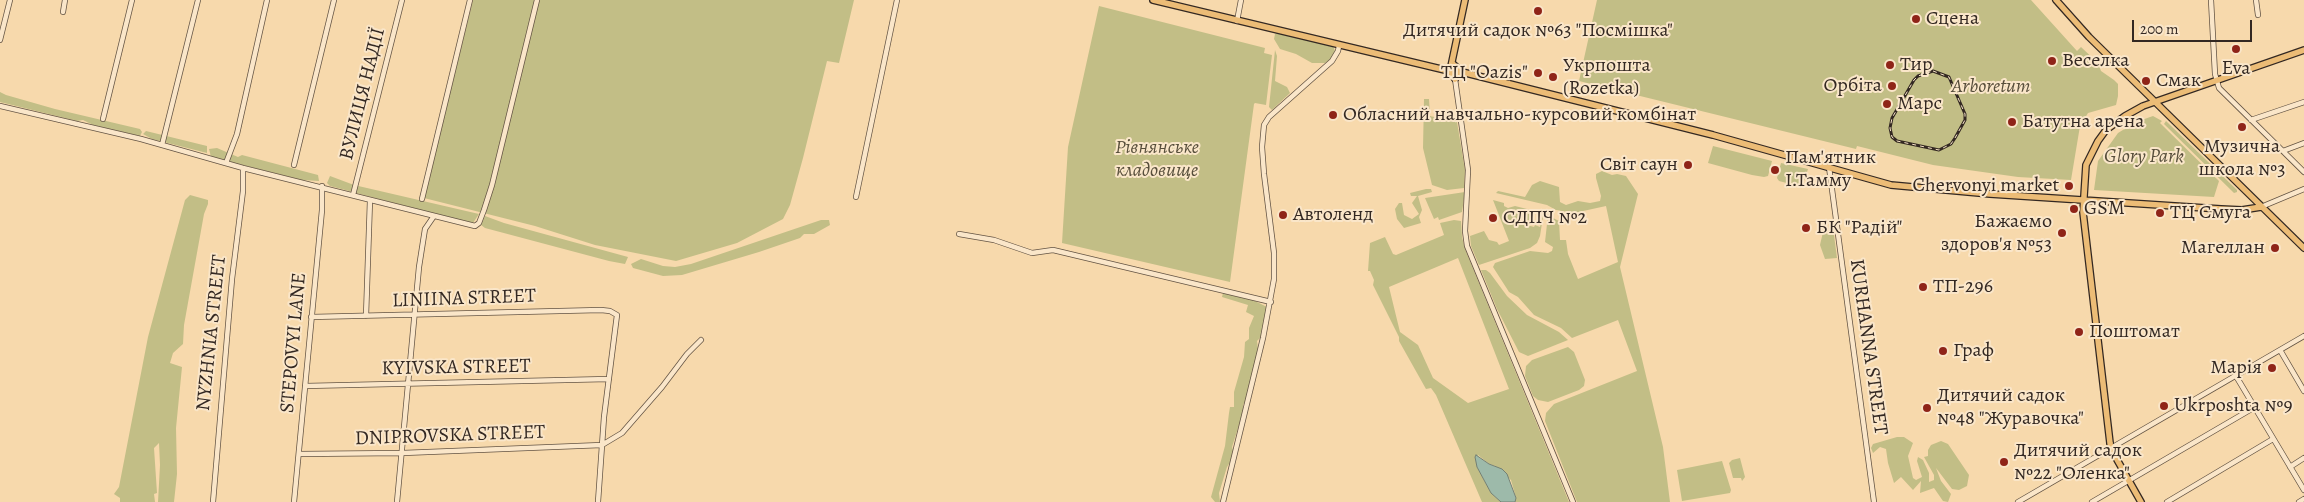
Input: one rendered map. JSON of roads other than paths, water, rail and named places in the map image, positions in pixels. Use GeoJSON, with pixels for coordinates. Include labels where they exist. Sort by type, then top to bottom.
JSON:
{"type":"FeatureCollection","features":[{"type":"Feature","properties":{"kind":"main road"},"geometry":{"type":"LineString","coordinates":[[1153,0],[1339,46],[1454,71],[1658,120],[1891,185],[1909,188],[2221,209],[2242,210],[2261,207]]}},
{"type":"Feature","properties":{"kind":"main road"},"geometry":{"type":"LineString","coordinates":[[1454,71],[1465,0]]}},
{"type":"Feature","properties":{"kind":"main road"},"geometry":{"type":"LineString","coordinates":[[2056,0],[2089,37],[2304,248]]}},
{"type":"Feature","properties":{"kind":"main road"},"geometry":{"type":"LineString","coordinates":[[2141,502],[2111,448],[2101,374],[2083,199],[2084,172],[2098,141],[2120,120],[2143,106],[2304,50]]}},
{"type":"Feature","properties":{"kind":"street"},"geometry":{"type":"LineString","coordinates":[[0,40],[10,0]]}},
{"type":"Feature","properties":{"kind":"street"},"geometry":{"type":"LineString","coordinates":[[62,12],[66,0]]}},
{"type":"Feature","properties":{"kind":"street"},"geometry":{"type":"LineString","coordinates":[[103,119],[132,0]]}},
{"type":"Feature","properties":{"kind":"street"},"geometry":{"type":"LineString","coordinates":[[162,145],[198,0]]}},
{"type":"Feature","properties":{"kind":"street"},"geometry":{"type":"LineString","coordinates":[[226,163],[237,134],[267,0]]}},
{"type":"Feature","properties":{"kind":"street"},"geometry":{"type":"LineString","coordinates":[[294,165],[334,0]]}},
{"type":"Feature","properties":{"kind":"street","name":"ВУЛИЦЯ НАДІЇ"},"geometry":{"type":"LineString","coordinates":[[353,195],[402,0]]}},
{"type":"Feature","properties":{"kind":"street"},"geometry":{"type":"LineString","coordinates":[[422,199],[470,0]]}},
{"type":"Feature","properties":{"kind":"street"},"geometry":{"type":"LineString","coordinates":[[0,106],[162,145],[243,168],[322,186],[474,226],[479,223],[492,185],[537,0]]}},
{"type":"Feature","properties":{"kind":"street"},"geometry":{"type":"LineString","coordinates":[[856,197],[897,0]]}},
{"type":"Feature","properties":{"kind":"street"},"geometry":{"type":"LineString","coordinates":[[1237,21],[1241,0]]}},
{"type":"Feature","properties":{"kind":"street"},"geometry":{"type":"LineString","coordinates":[[2211,0],[2216,81],[2219,88],[2304,172]]}},
{"type":"Feature","properties":{"kind":"street"},"geometry":{"type":"LineString","coordinates":[[2256,0],[2258,15]]}},
{"type":"Feature","properties":{"kind":"street"},"geometry":{"type":"LineString","coordinates":[[1223,502],[1271,302],[1274,279],[1274,253],[1262,147],[1264,125],[1269,117],[1332,61],[1339,46]]}},
{"type":"Feature","properties":{"kind":"street"},"geometry":{"type":"LineString","coordinates":[[1454,71],[1468,170],[1464,231],[1467,246],[1573,502]]}},
{"type":"Feature","properties":{"kind":"street"},"geometry":{"type":"LineString","coordinates":[[2251,120],[2304,102]]}},
{"type":"Feature","properties":{"kind":"street"},"geometry":{"type":"LineString","coordinates":[[2283,151],[2304,143]]}},
{"type":"Feature","properties":{"kind":"street","name":"KURHANNA STREET"},"geometry":{"type":"LineString","coordinates":[[1828,167],[1874,502]]}},
{"type":"Feature","properties":{"kind":"street","name":"NYZHNIA STREET"},"geometry":{"type":"LineString","coordinates":[[213,502],[232,279],[243,191],[243,168]]}},
{"type":"Feature","properties":{"kind":"street","name":"STEPOVYI LANE"},"geometry":{"type":"LineString","coordinates":[[294,502],[322,210],[322,186]]}},
{"type":"Feature","properties":{"kind":"street"},"geometry":{"type":"LineString","coordinates":[[2261,207],[2304,189]]}},
{"type":"Feature","properties":{"kind":"street"},"geometry":{"type":"LineString","coordinates":[[366,316],[370,200]]}},
{"type":"Feature","properties":{"kind":"street"},"geometry":{"type":"LineString","coordinates":[[397,502],[403,453],[414,316],[426,229],[434,216]]}},
{"type":"Feature","properties":{"kind":"street"},"geometry":{"type":"LineString","coordinates":[[958,234],[994,240],[1032,253],[1053,250],[1271,302]]}},
{"type":"Feature","properties":{"kind":"street","name":"LINIINA STREET"},"geometry":{"type":"LineString","coordinates":[[311,317],[610,311],[617,315],[609,380]]}},
{"type":"Feature","properties":{"kind":"street"},"geometry":{"type":"LineString","coordinates":[[2018,502],[2304,336]]}},
{"type":"Feature","properties":{"kind":"street"},"geometry":{"type":"LineString","coordinates":[[602,445],[622,433],[662,387],[687,354],[701,340]]}},
{"type":"Feature","properties":{"kind":"street"},"geometry":{"type":"LineString","coordinates":[[2280,350],[2304,391]]}},
{"type":"Feature","properties":{"kind":"street"},"geometry":{"type":"LineString","coordinates":[[2236,376],[2304,490]]}},
{"type":"Feature","properties":{"kind":"street"},"geometry":{"type":"LineString","coordinates":[[598,502],[609,380]]}},
{"type":"Feature","properties":{"kind":"street","name":"KYIVSKA STREET"},"geometry":{"type":"LineString","coordinates":[[305,386],[609,380]]}},
{"type":"Feature","properties":{"kind":"street"},"geometry":{"type":"LineString","coordinates":[[2092,502],[2255,407]]}},
{"type":"Feature","properties":{"kind":"street"},"geometry":{"type":"LineString","coordinates":[[2167,502],[2273,439]]}},
{"type":"Feature","properties":{"kind":"street","name":"DNIPROVSKA STREET"},"geometry":{"type":"LineString","coordinates":[[299,454],[403,453],[602,445]]}},
{"type":"Feature","properties":{"kind":"street"},"geometry":{"type":"LineString","coordinates":[[2290,467],[2304,458]]}},
{"type":"Feature","properties":{"kind":"street"},"geometry":{"type":"LineString","coordinates":[[2299,502],[2304,499]]}},
{"type":"Feature","properties":{"kind":"railway"},"geometry":{"type":"LineString","coordinates":[[1933,71],[1949,77],[1965,114],[1965,120],[1951,144],[1939,150],[1897,141],[1892,137],[1890,128],[1892,118],[1914,80],[1918,76],[1933,71]]}},
{"type":"Feature","properties":{"kind":"place","name":"Дитячий садок №63 \"Посмішка\""},"geometry":{"type":"Point","coordinates":[1538,11]}},
{"type":"Feature","properties":{"kind":"place","name":"Сцена"},"geometry":{"type":"Point","coordinates":[1916,19]}},
{"type":"Feature","properties":{"kind":"place","name":"Eva"},"geometry":{"type":"Point","coordinates":[2236,49]}},
{"type":"Feature","properties":{"kind":"place","name":"Веселка"},"geometry":{"type":"Point","coordinates":[2052,61]}},
{"type":"Feature","properties":{"kind":"place","name":"Тир"},"geometry":{"type":"Point","coordinates":[1890,65]}},
{"type":"Feature","properties":{"kind":"place","name":"ТЦ \"Oazis\""},"geometry":{"type":"Point","coordinates":[1538,73]}},
{"type":"Feature","properties":{"kind":"place","name":"Укрпошта (Rozetka)"},"geometry":{"type":"Point","coordinates":[1553,77]}},
{"type":"Feature","properties":{"kind":"place","name":"Смак"},"geometry":{"type":"Point","coordinates":[2146,81]}},
{"type":"Feature","properties":{"kind":"place","name":"Орбіта"},"geometry":{"type":"Point","coordinates":[1892,86]}},
{"type":"Feature","properties":{"kind":"place","name":"Марс"},"geometry":{"type":"Point","coordinates":[1887,104]}},
{"type":"Feature","properties":{"kind":"place","name":"Обласний навчально-курсовий комбінат"},"geometry":{"type":"Point","coordinates":[1333,115]}},
{"type":"Feature","properties":{"kind":"place","name":"Батутна арена"},"geometry":{"type":"Point","coordinates":[2012,122]}},
{"type":"Feature","properties":{"kind":"place","name":"Музична школа №3"},"geometry":{"type":"Point","coordinates":[2242,127]}},
{"type":"Feature","properties":{"kind":"place","name":"Світ саун"},"geometry":{"type":"Point","coordinates":[1688,165]}},
{"type":"Feature","properties":{"kind":"place","name":"Пам'ятник І.Тамму"},"geometry":{"type":"Point","coordinates":[1775,170]}},
{"type":"Feature","properties":{"kind":"place","name":"Chervonyi market"},"geometry":{"type":"Point","coordinates":[2069,186]}},
{"type":"Feature","properties":{"kind":"place","name":"GSM"},"geometry":{"type":"Point","coordinates":[2074,209]}},
{"type":"Feature","properties":{"kind":"place","name":"ТЦ Смуга"},"geometry":{"type":"Point","coordinates":[2160,213]}},
{"type":"Feature","properties":{"kind":"place","name":"Автоленд"},"geometry":{"type":"Point","coordinates":[1283,215]}},
{"type":"Feature","properties":{"kind":"place","name":"СДПЧ №2"},"geometry":{"type":"Point","coordinates":[1493,218]}},
{"type":"Feature","properties":{"kind":"place","name":"БК \"Радій\""},"geometry":{"type":"Point","coordinates":[1806,228]}},
{"type":"Feature","properties":{"kind":"place","name":"Бажаємо здоров'я №53"},"geometry":{"type":"Point","coordinates":[2062,233]}},
{"type":"Feature","properties":{"kind":"place","name":"Магеллан"},"geometry":{"type":"Point","coordinates":[2275,248]}},
{"type":"Feature","properties":{"kind":"place","name":"ТП-296"},"geometry":{"type":"Point","coordinates":[1923,287]}},
{"type":"Feature","properties":{"kind":"place","name":"Поштомат"},"geometry":{"type":"Point","coordinates":[2079,332]}},
{"type":"Feature","properties":{"kind":"place","name":"Граф"},"geometry":{"type":"Point","coordinates":[1943,351]}},
{"type":"Feature","properties":{"kind":"place","name":"Марія"},"geometry":{"type":"Point","coordinates":[2272,368]}},
{"type":"Feature","properties":{"kind":"place","name":"Ukrposhta №9"},"geometry":{"type":"Point","coordinates":[2164,406]}},
{"type":"Feature","properties":{"kind":"place","name":"Дитячий садок №48 \"Журавочка\""},"geometry":{"type":"Point","coordinates":[1927,408]}},
{"type":"Feature","properties":{"kind":"place","name":"Дитячий садок №22 \"Оленка\""},"geometry":{"type":"Point","coordinates":[2004,462]}},
{"type":"Feature","properties":{"kind":"park label","name":"Arboretum"},"geometry":{"type":"Point","coordinates":[1991,87]}},
{"type":"Feature","properties":{"kind":"park label","name":"Glory Park"},"geometry":{"type":"Point","coordinates":[2144,157]}},
{"type":"Feature","properties":{"kind":"park label","name":"Рівнянське кладовище"},"geometry":{"type":"Point","coordinates":[1157,160]}}]}
